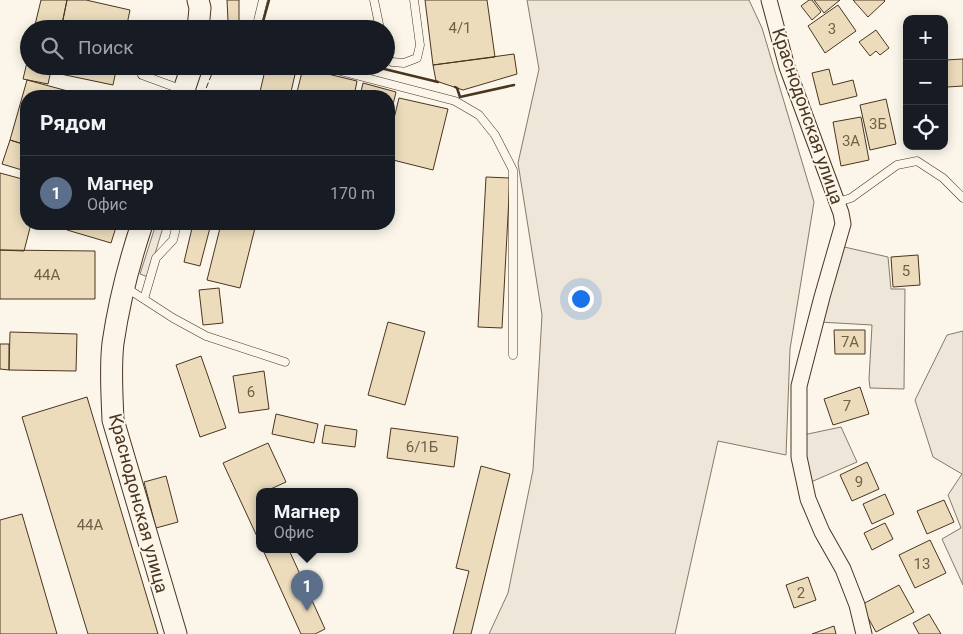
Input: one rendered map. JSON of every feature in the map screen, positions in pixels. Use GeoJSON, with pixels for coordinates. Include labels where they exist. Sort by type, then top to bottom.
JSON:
{"type":"FeatureCollection","features":[{"type":"Feature","properties":{"kind":"street"},"geometry":{"type":"LineString","coordinates":[[198,0],[200,8],[199,20]]}},
{"type":"Feature","properties":{"kind":"street","name":"Краснодонская улица"},"geometry":{"type":"LineString","coordinates":[[769,0],[787,67],[838,202],[843,224],[799,386],[799,457],[808,499],[822,532],[843,569],[857,605],[864,634]]}},
{"type":"Feature","properties":{"kind":"street"},"geometry":{"type":"LineString","coordinates":[[184,90],[189,75]]}},
{"type":"Feature","properties":{"kind":"street","name":"Краснодонская улица"},"geometry":{"type":"LineString","coordinates":[[140,230],[124,286],[113,344],[113,420],[176,634]]}},
{"type":"Feature","properties":{"kind":"lane"},"geometry":{"type":"LineString","coordinates":[[258,20],[264,0]]}},
{"type":"Feature","properties":{"kind":"lane"},"geometry":{"type":"LineString","coordinates":[[374,0],[378,20]]}},
{"type":"Feature","properties":{"kind":"lane"},"geometry":{"type":"LineString","coordinates":[[395,62],[404,63],[417,58],[420,46],[414,0]]}},
{"type":"Feature","properties":{"kind":"lane"},"geometry":{"type":"LineString","coordinates":[[142,75],[176,90]]}},
{"type":"Feature","properties":{"kind":"lane"},"geometry":{"type":"LineString","coordinates":[[355,75],[455,101],[479,115],[495,135],[514,170],[513,355]]}},
{"type":"Feature","properties":{"kind":"lane"},"geometry":{"type":"LineString","coordinates":[[838,202],[851,198],[897,165],[917,161],[943,178],[963,198]]}},
{"type":"Feature","properties":{"kind":"lane"},"geometry":{"type":"LineString","coordinates":[[144,299],[156,258],[173,240],[176,230]]}},
{"type":"Feature","properties":{"kind":"lane"},"geometry":{"type":"LineString","coordinates":[[124,286],[173,318],[206,336],[285,362]]}},
{"type":"Feature","properties":{"kind":"shaded area"},"geometry":{"type":"Polygon","coordinates":[[[527,0],[749,0],[762,28],[814,202],[790,349],[786,455],[718,441],[675,634],[489,634],[508,593],[533,470],[542,315],[518,163],[539,69],[527,0]]]}},
{"type":"Feature","properties":{"kind":"shaded area"},"geometry":{"type":"Polygon","coordinates":[[[154,230],[162,230],[148,277],[140,274],[154,230]]]}},
{"type":"Feature","properties":{"kind":"shaded area"},"geometry":{"type":"Polygon","coordinates":[[[840,246],[888,257],[891,289],[905,289],[904,389],[870,388],[872,325],[819,322],[840,246]]]}},
{"type":"Feature","properties":{"kind":"shaded area"},"geometry":{"type":"Polygon","coordinates":[[[963,331],[963,585],[942,539],[961,528],[948,495],[962,474],[933,457],[915,400],[947,335],[963,331]]]}},
{"type":"Feature","properties":{"kind":"shaded area"},"geometry":{"type":"Polygon","coordinates":[[[841,427],[857,462],[811,482],[804,457],[803,435],[841,427]]]}},
{"type":"Feature","properties":{"kind":"building"},"geometry":{"type":"Polygon","coordinates":[[[41,0],[67,0],[63,20],[36,20],[41,0]]]}},
{"type":"Feature","properties":{"kind":"building"},"geometry":{"type":"Polygon","coordinates":[[[67,0],[86,0],[130,10],[128,20],[63,20],[67,0]]]}},
{"type":"Feature","properties":{"kind":"building"},"geometry":{"type":"Polygon","coordinates":[[[227,0],[239,0],[239,20],[228,20],[227,0]]]}},
{"type":"Feature","properties":{"kind":"building"},"geometry":{"type":"Polygon","coordinates":[[[425,0],[487,0],[495,57],[433,65],[425,0]]]}},
{"type":"Feature","properties":{"kind":"building"},"geometry":{"type":"Polygon","coordinates":[[[812,0],[821,12],[812,20],[801,6],[812,0]]]}},
{"type":"Feature","properties":{"kind":"building"},"geometry":{"type":"Polygon","coordinates":[[[814,0],[840,0],[824,13],[814,0]]]}},
{"type":"Feature","properties":{"kind":"building"},"geometry":{"type":"Polygon","coordinates":[[[853,0],[884,0],[885,1],[868,17],[853,0]]]}},
{"type":"Feature","properties":{"kind":"building"},"geometry":{"type":"Polygon","coordinates":[[[838,5],[856,31],[825,53],[808,26],[838,5]]]}},
{"type":"Feature","properties":{"kind":"building"},"geometry":{"type":"Polygon","coordinates":[[[876,30],[889,48],[880,55],[876,51],[870,56],[859,42],[876,30]]]}},
{"type":"Feature","properties":{"kind":"building"},"geometry":{"type":"Polygon","coordinates":[[[514,54],[517,74],[463,90],[436,81],[433,65],[514,54]]]}},
{"type":"Feature","properties":{"kind":"building"},"geometry":{"type":"Polygon","coordinates":[[[963,59],[963,86],[948,87],[948,60],[963,59]]]}},
{"type":"Feature","properties":{"kind":"building"},"geometry":{"type":"Polygon","coordinates":[[[829,69],[833,85],[853,80],[857,96],[820,105],[812,73],[829,69]]]}},
{"type":"Feature","properties":{"kind":"building"},"geometry":{"type":"Polygon","coordinates":[[[24,75],[50,75],[48,84],[23,79],[24,75]]]}},
{"type":"Feature","properties":{"kind":"building"},"geometry":{"type":"Polygon","coordinates":[[[65,75],[115,75],[113,85],[65,75]]]}},
{"type":"Feature","properties":{"kind":"building"},"geometry":{"type":"Polygon","coordinates":[[[264,75],[295,75],[291,90],[260,90],[264,75]]]}},
{"type":"Feature","properties":{"kind":"building"},"geometry":{"type":"Polygon","coordinates":[[[301,75],[332,75],[357,81],[355,90],[298,90],[301,75]]]}},
{"type":"Feature","properties":{"kind":"building"},"geometry":{"type":"Polygon","coordinates":[[[27,80],[64,90],[24,90],[27,80]]]}},
{"type":"Feature","properties":{"kind":"building"},"geometry":{"type":"Polygon","coordinates":[[[363,83],[389,90],[361,90],[363,83]]]}},
{"type":"Feature","properties":{"kind":"building"},"geometry":{"type":"Polygon","coordinates":[[[399,98],[448,109],[433,170],[395,160],[395,114],[399,98]]]}},
{"type":"Feature","properties":{"kind":"building"},"geometry":{"type":"Polygon","coordinates":[[[886,99],[896,144],[870,150],[860,105],[886,99]]]}},
{"type":"Feature","properties":{"kind":"building"},"geometry":{"type":"Polygon","coordinates":[[[20,105],[20,143],[10,140],[20,105]]]}},
{"type":"Feature","properties":{"kind":"building"},"geometry":{"type":"Polygon","coordinates":[[[861,117],[869,160],[841,166],[833,122],[861,117]]]}},
{"type":"Feature","properties":{"kind":"building"},"geometry":{"type":"Polygon","coordinates":[[[10,140],[20,143],[20,169],[2,164],[10,140]]]}},
{"type":"Feature","properties":{"kind":"building"},"geometry":{"type":"Polygon","coordinates":[[[0,173],[20,178],[20,230],[29,230],[24,251],[0,250],[0,173]]]}},
{"type":"Feature","properties":{"kind":"building"},"geometry":{"type":"Polygon","coordinates":[[[486,177],[510,178],[502,328],[478,327],[486,177]]]}},
{"type":"Feature","properties":{"kind":"building"},"geometry":{"type":"Polygon","coordinates":[[[67,230],[115,230],[111,243],[67,230]]]}},
{"type":"Feature","properties":{"kind":"building"},"geometry":{"type":"Polygon","coordinates":[[[192,230],[209,230],[200,266],[184,262],[192,230]]]}},
{"type":"Feature","properties":{"kind":"building"},"geometry":{"type":"Polygon","coordinates":[[[220,230],[254,230],[240,288],[207,280],[220,230]]]}},
{"type":"Feature","properties":{"kind":"building"},"geometry":{"type":"Polygon","coordinates":[[[0,250],[95,251],[95,299],[0,299],[0,250]]]}},
{"type":"Feature","properties":{"kind":"building"},"geometry":{"type":"Polygon","coordinates":[[[918,255],[920,285],[893,287],[891,257],[918,255]]]}},
{"type":"Feature","properties":{"kind":"building"},"geometry":{"type":"Polygon","coordinates":[[[219,288],[223,323],[203,325],[199,290],[219,288]]]}},
{"type":"Feature","properties":{"kind":"building"},"geometry":{"type":"Polygon","coordinates":[[[388,322],[425,332],[405,405],[368,395],[388,322]]]}},
{"type":"Feature","properties":{"kind":"building"},"geometry":{"type":"Polygon","coordinates":[[[834,330],[865,330],[865,354],[835,354],[834,330]]]}},
{"type":"Feature","properties":{"kind":"building"},"geometry":{"type":"Polygon","coordinates":[[[10,332],[77,334],[76,371],[9,370],[10,332]]]}},
{"type":"Feature","properties":{"kind":"building"},"geometry":{"type":"Polygon","coordinates":[[[0,344],[9,344],[9,370],[0,369],[0,344]]]}},
{"type":"Feature","properties":{"kind":"building"},"geometry":{"type":"Polygon","coordinates":[[[201,356],[226,428],[200,437],[176,365],[201,356]]]}},
{"type":"Feature","properties":{"kind":"building"},"geometry":{"type":"Polygon","coordinates":[[[264,371],[269,409],[239,413],[233,376],[264,371]]]}},
{"type":"Feature","properties":{"kind":"building"},"geometry":{"type":"Polygon","coordinates":[[[860,387],[869,414],[833,425],[824,399],[860,387]]]}},
{"type":"Feature","properties":{"kind":"building"},"geometry":{"type":"Polygon","coordinates":[[[87,397],[158,634],[88,634],[22,417],[87,397]]]}},
{"type":"Feature","properties":{"kind":"building"},"geometry":{"type":"Polygon","coordinates":[[[276,414],[318,424],[314,443],[272,434],[276,414]]]}},
{"type":"Feature","properties":{"kind":"building"},"geometry":{"type":"Polygon","coordinates":[[[325,425],[357,430],[355,447],[322,443],[325,425]]]}},
{"type":"Feature","properties":{"kind":"building"},"geometry":{"type":"Polygon","coordinates":[[[391,428],[458,437],[454,467],[387,458],[391,428]]]}},
{"type":"Feature","properties":{"kind":"building"},"geometry":{"type":"Polygon","coordinates":[[[268,443],[286,482],[273,488],[256,488],[256,534],[223,463],[268,443]]]}},
{"type":"Feature","properties":{"kind":"building"},"geometry":{"type":"Polygon","coordinates":[[[867,462],[879,489],[852,501],[840,475],[867,462]]]}},
{"type":"Feature","properties":{"kind":"building"},"geometry":{"type":"Polygon","coordinates":[[[481,466],[510,474],[471,634],[453,634],[469,571],[456,568],[481,466]]]}},
{"type":"Feature","properties":{"kind":"building"},"geometry":{"type":"Polygon","coordinates":[[[166,476],[178,522],[156,528],[144,482],[166,476]]]}},
{"type":"Feature","properties":{"kind":"building"},"geometry":{"type":"Polygon","coordinates":[[[885,494],[894,514],[872,524],[863,504],[885,494]]]}},
{"type":"Feature","properties":{"kind":"building"},"geometry":{"type":"Polygon","coordinates":[[[944,500],[954,522],[927,534],[917,511],[944,500]]]}},
{"type":"Feature","properties":{"kind":"building"},"geometry":{"type":"Polygon","coordinates":[[[22,514],[57,634],[0,634],[0,520],[22,514]]]}},
{"type":"Feature","properties":{"kind":"building"},"geometry":{"type":"Polygon","coordinates":[[[885,523],[893,539],[872,550],[864,533],[885,523]]]}},
{"type":"Feature","properties":{"kind":"building"},"geometry":{"type":"Polygon","coordinates":[[[930,540],[946,573],[915,588],[899,555],[930,540]]]}},
{"type":"Feature","properties":{"kind":"building"},"geometry":{"type":"Polygon","coordinates":[[[264,553],[290,553],[325,629],[315,634],[301,634],[264,553]]]}},
{"type":"Feature","properties":{"kind":"building"},"geometry":{"type":"Polygon","coordinates":[[[808,577],[816,600],[794,608],[786,585],[808,577]]]}},
{"type":"Feature","properties":{"kind":"building"},"geometry":{"type":"Polygon","coordinates":[[[899,585],[914,612],[876,632],[861,605],[899,585]]]}},
{"type":"Feature","properties":{"kind":"building"},"geometry":{"type":"Polygon","coordinates":[[[929,614],[941,634],[919,634],[913,623],[929,614]]]}},
{"type":"Feature","properties":{"kind":"building"},"geometry":{"type":"Polygon","coordinates":[[[834,626],[836,634],[812,634],[834,626]]]}},
{"type":"Feature","properties":{"kind":"fence"},"geometry":{"type":"LineString","coordinates":[[205,90],[211,75]]}},
{"type":"Feature","properties":{"kind":"wall"},"geometry":{"type":"LineString","coordinates":[[263,20],[269,0]]}},
{"type":"Feature","properties":{"kind":"wall"},"geometry":{"type":"LineString","coordinates":[[395,72],[438,82]]}},
{"type":"Feature","properties":{"kind":"wall"},"geometry":{"type":"LineString","coordinates":[[455,87],[460,97],[514,85]]}},
{"type":"Feature","properties":{"kind":"place","name":"Магнер"},"geometry":{"type":"Point","coordinates":[307,611]}}]}
